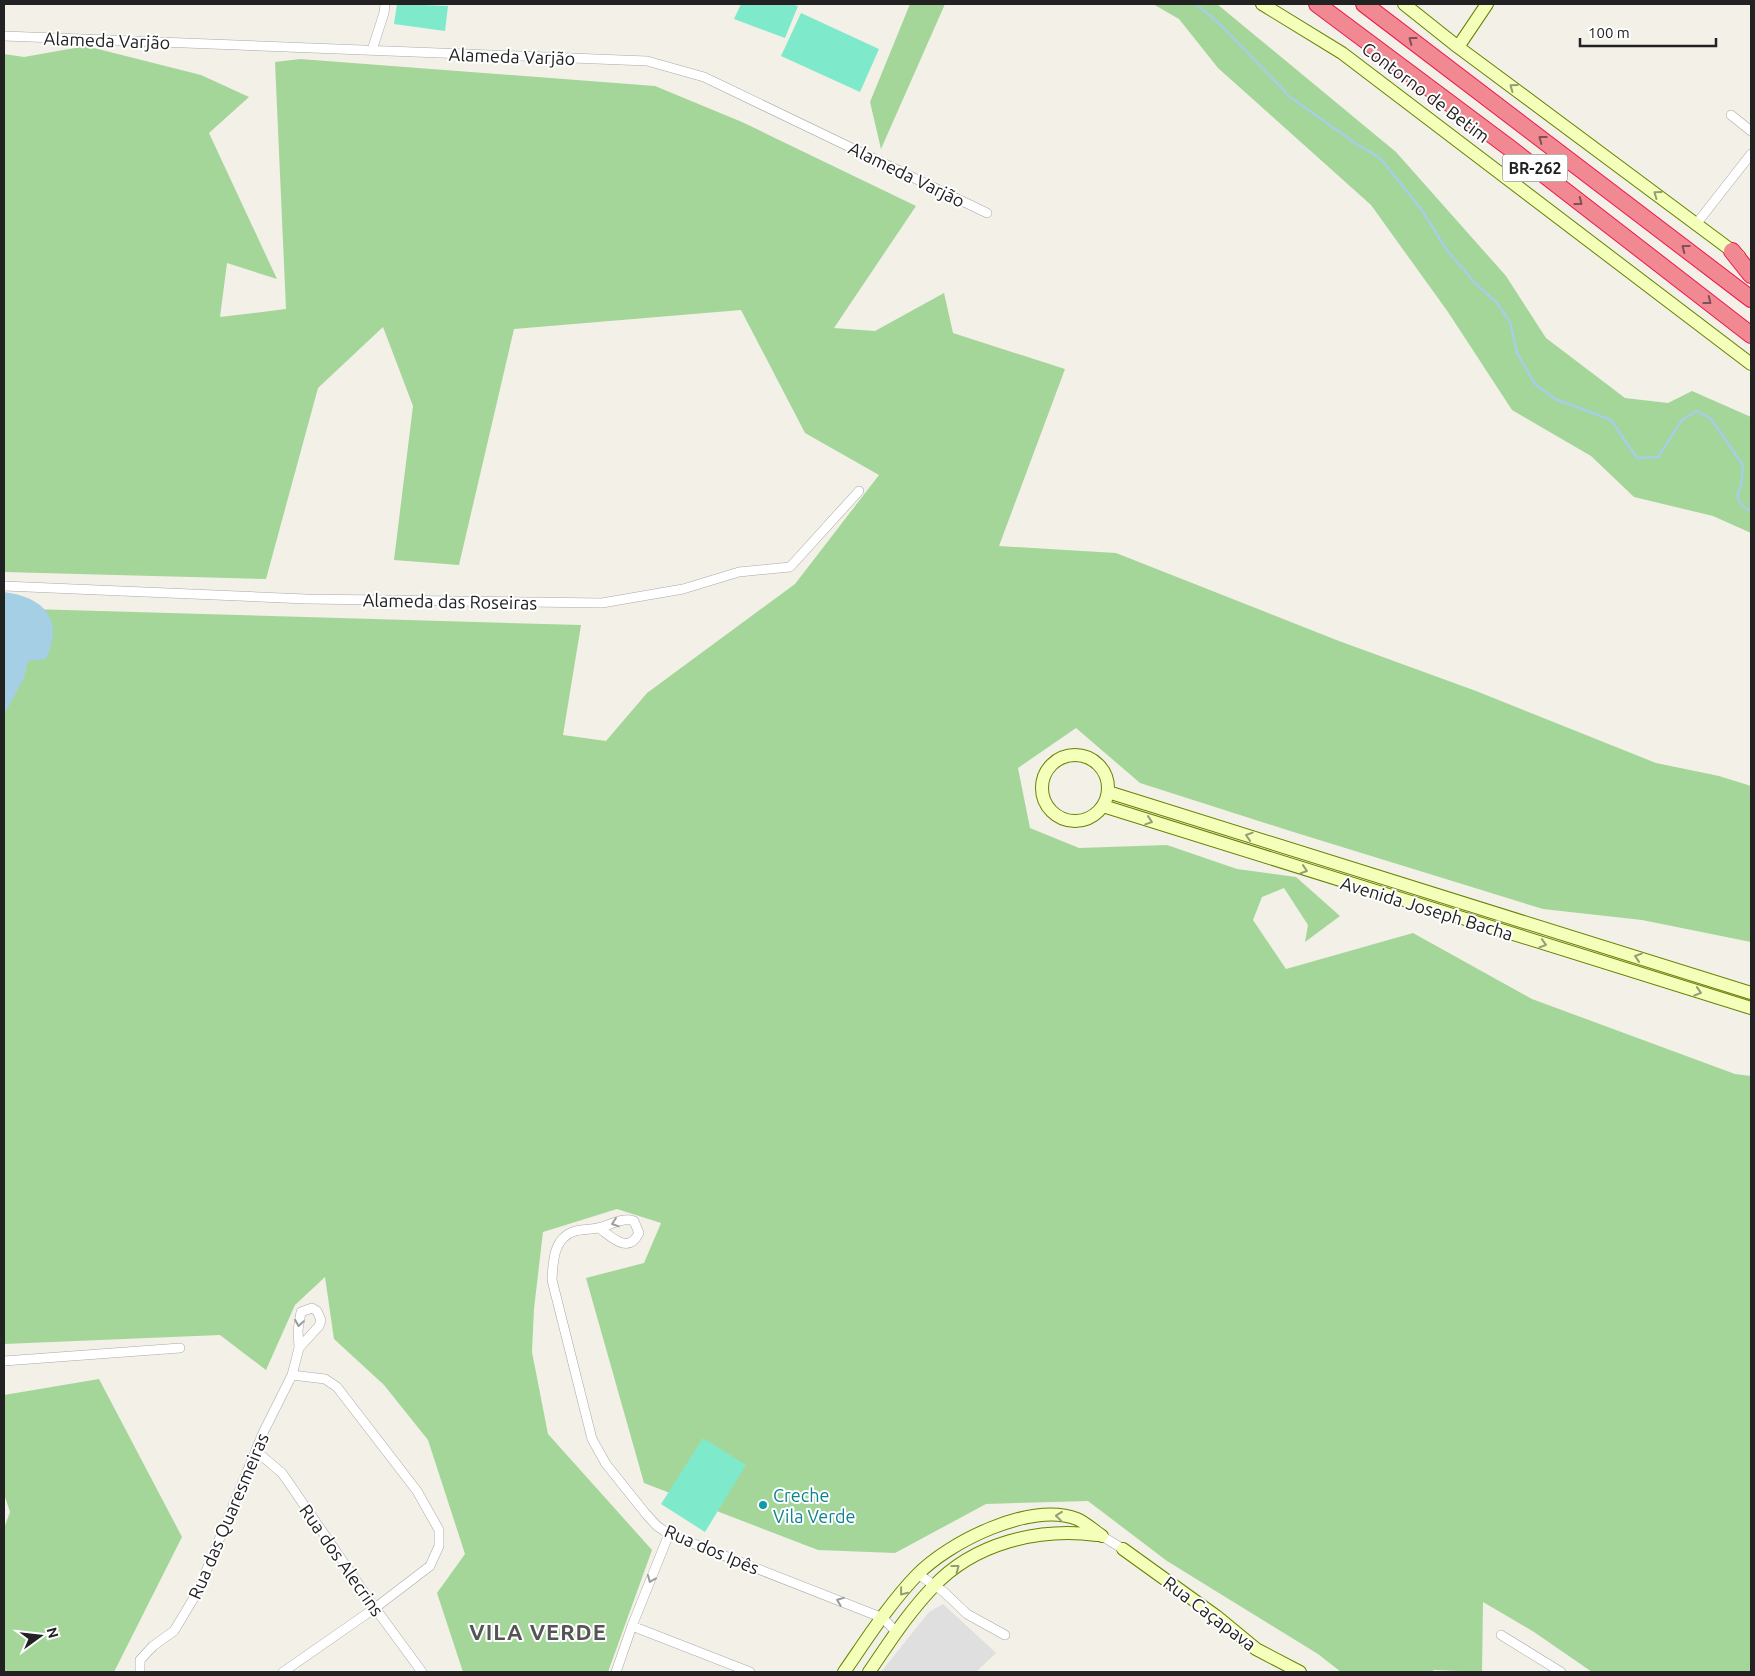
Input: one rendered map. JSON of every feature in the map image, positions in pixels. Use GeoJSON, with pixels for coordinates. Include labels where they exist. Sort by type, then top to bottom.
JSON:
{"type":"FeatureCollection","features":[{"type":"Feature","properties":{"kind":"highway","name":"Contorno de Betim"},"geometry":{"type":"LineString","coordinates":[[1316,4],[1511,149],[1751,335]]}},
{"type":"Feature","properties":{"kind":"highway","name":"Contorno de Betim"},"geometry":{"type":"LineString","coordinates":[[1364,4],[1751,299]]}},
{"type":"Feature","properties":{"kind":"highway"},"geometry":{"type":"LineString","coordinates":[[1732,251],[1751,275]]}},
{"type":"Feature","properties":{"kind":"street"},"geometry":{"type":"LineString","coordinates":[[372,50],[385,4]]}},
{"type":"Feature","properties":{"kind":"street","name":"Contorno de Betim"},"geometry":{"type":"LineString","coordinates":[[1262,4],[1342,53],[1751,364]]}},
{"type":"Feature","properties":{"kind":"street"},"geometry":{"type":"LineString","coordinates":[[1404,4],[1458,47],[1697,223],[1751,266]]}},
{"type":"Feature","properties":{"kind":"street"},"geometry":{"type":"LineString","coordinates":[[1458,47],[1487,4]]}},
{"type":"Feature","properties":{"kind":"street","name":"Alameda Varjão"},"geometry":{"type":"LineString","coordinates":[[4,36],[637,61],[656,64],[704,77],[987,213]]}},
{"type":"Feature","properties":{"kind":"street"},"geometry":{"type":"LineString","coordinates":[[1731,115],[1751,131]]}},
{"type":"Feature","properties":{"kind":"street"},"geometry":{"type":"LineString","coordinates":[[1697,223],[1751,154]]}},
{"type":"Feature","properties":{"kind":"street","name":"Alameda das Roseiras"},"geometry":{"type":"LineString","coordinates":[[4,586],[306,599],[602,603],[683,589],[739,572],[790,568],[858,491]]}},
{"type":"Feature","properties":{"kind":"street"},"geometry":{"type":"LineString","coordinates":[[1066,756],[1082,756],[1096,762],[1103,771],[1108,792],[1103,806],[1096,814],[1086,820],[1076,822],[1065,820],[1052,812],[1043,799],[1041,788],[1043,777],[1056,760],[1066,756]]}},
{"type":"Feature","properties":{"kind":"street","name":"Avenida Joseph Bacha"},"geometry":{"type":"LineString","coordinates":[[1108,792],[1751,993]]}},
{"type":"Feature","properties":{"kind":"street","name":"Avenida Joseph Bacha"},"geometry":{"type":"LineString","coordinates":[[1103,806],[1751,1008]]}},
{"type":"Feature","properties":{"kind":"street","name":"Rua dos Ipês"},"geometry":{"type":"LineString","coordinates":[[599,1228],[576,1231],[562,1240],[553,1259],[552,1280],[592,1439],[606,1464],[646,1514],[657,1526],[670,1534],[883,1618],[897,1632]]}},
{"type":"Feature","properties":{"kind":"street"},"geometry":{"type":"LineString","coordinates":[[4,1361],[180,1348]]}},
{"type":"Feature","properties":{"kind":"street","name":"Rua das Quaresmeiras"},"geometry":{"type":"LineString","coordinates":[[140,1672],[140,1660],[153,1646],[174,1631],[198,1591],[257,1452],[263,1433],[292,1374],[299,1348]]}},
{"type":"Feature","properties":{"kind":"street"},"geometry":{"type":"LineString","coordinates":[[282,1672],[375,1608],[430,1566],[439,1546],[439,1530],[417,1491],[337,1387],[326,1380],[292,1374]]}},
{"type":"Feature","properties":{"kind":"street","name":"Rua dos Alecrins"},"geometry":{"type":"LineString","coordinates":[[257,1452],[282,1473],[375,1608],[422,1672]]}},
{"type":"Feature","properties":{"kind":"street"},"geometry":{"type":"LineString","coordinates":[[844,1672],[918,1574],[975,1534],[1022,1518],[1056,1515],[1077,1519],[1123,1548]]}},
{"type":"Feature","properties":{"kind":"street"},"geometry":{"type":"LineString","coordinates":[[869,1672],[897,1632],[934,1585],[966,1560],[989,1547],[1046,1533],[1076,1532],[1102,1536]]}},
{"type":"Feature","properties":{"kind":"street"},"geometry":{"type":"LineString","coordinates":[[616,1672],[632,1626],[670,1534]]}},
{"type":"Feature","properties":{"kind":"street","name":"Rua Caçapava"},"geometry":{"type":"LineString","coordinates":[[1123,1548],[1216,1616],[1256,1648],[1300,1672]]}},
{"type":"Feature","properties":{"kind":"street"},"geometry":{"type":"LineString","coordinates":[[918,1574],[934,1585],[967,1614],[1005,1635]]}},
{"type":"Feature","properties":{"kind":"street"},"geometry":{"type":"LineString","coordinates":[[632,1626],[750,1672]]}},
{"type":"Feature","properties":{"kind":"street"},"geometry":{"type":"LineString","coordinates":[[1501,1635],[1561,1672]]}},
{"type":"Feature","properties":{"kind":"shaded area"},"geometry":{"type":"Polygon","coordinates":[[[943,1604],[996,1653],[976,1672],[881,1672],[929,1612],[943,1604]]]}},
{"type":"Feature","properties":{"kind":"green space"},"geometry":{"type":"Polygon","coordinates":[[[397,4],[448,6],[445,31],[394,24],[397,4]]]}},
{"type":"Feature","properties":{"kind":"green space"},"geometry":{"type":"Polygon","coordinates":[[[741,4],[791,4],[798,6],[785,38],[734,19],[741,4]]]}},
{"type":"Feature","properties":{"kind":"green space"},"geometry":{"type":"Polygon","coordinates":[[[910,4],[945,4],[881,149],[870,102],[910,4]]]}},
{"type":"Feature","properties":{"kind":"green space"},"geometry":{"type":"Polygon","coordinates":[[[1153,4],[1217,4],[1396,152],[1506,276],[1546,338],[1625,398],[1668,403],[1692,391],[1751,417],[1751,533],[1713,516],[1634,497],[1591,456],[1512,410],[1448,312],[1371,205],[1218,68],[1179,19],[1153,4]]]}},
{"type":"Feature","properties":{"kind":"green space"},"geometry":{"type":"Polygon","coordinates":[[[801,13],[879,49],[860,92],[781,56],[801,13]]]}},
{"type":"Feature","properties":{"kind":"green space"},"geometry":{"type":"Polygon","coordinates":[[[86,46],[201,75],[249,97],[209,133],[277,279],[227,263],[220,317],[286,309],[275,62],[300,59],[655,86],[742,122],[916,206],[834,328],[875,331],[944,293],[953,333],[1065,369],[999,546],[1116,553],[1339,641],[1476,691],[1656,763],[1719,776],[1751,786],[1751,942],[1642,920],[1543,909],[1287,830],[1140,783],[1076,728],[1018,768],[1030,828],[1079,848],[1167,845],[1237,869],[1296,877],[1340,916],[1305,942],[1308,925],[1284,888],[1262,897],[1253,920],[1286,969],[1413,933],[1532,999],[1735,1074],[1751,1076],[1751,1672],[1592,1672],[1534,1632],[1483,1602],[1482,1672],[1434,1670],[1431,1672],[1341,1672],[1318,1654],[1167,1561],[1088,1501],[986,1504],[895,1553],[818,1550],[644,1483],[586,1278],[644,1263],[661,1223],[617,1209],[543,1232],[534,1309],[532,1352],[548,1434],[652,1550],[608,1672],[463,1672],[437,1593],[465,1554],[428,1440],[384,1385],[334,1339],[325,1277],[295,1305],[266,1370],[220,1335],[4,1344],[4,694],[31,609],[581,625],[563,735],[606,741],[647,693],[795,584],[879,475],[805,433],[741,310],[514,329],[459,565],[394,560],[413,406],[383,327],[318,388],[266,579],[4,572],[4,54],[24,57],[86,46]]]}},
{"type":"Feature","properties":{"kind":"green space"},"geometry":{"type":"Polygon","coordinates":[[[99,1379],[182,1537],[114,1672],[4,1672],[4,1528],[10,1512],[4,1494],[4,1395],[99,1379]]]}},
{"type":"Feature","properties":{"kind":"green space"},"geometry":{"type":"Polygon","coordinates":[[[703,1438],[746,1465],[705,1532],[661,1504],[703,1438]]]}},
{"type":"Feature","properties":{"kind":"water"},"geometry":{"type":"Polygon","coordinates":[[[4,592],[30,599],[40,605],[52,622],[53,633],[46,659],[28,661],[24,678],[4,715],[4,592]]]}},
{"type":"Feature","properties":{"kind":"waterway"},"geometry":{"type":"LineString","coordinates":[[1196,4],[1223,27],[1290,97],[1358,145],[1380,158],[1422,210],[1446,249],[1475,283],[1497,303],[1510,322],[1517,353],[1535,384],[1555,399],[1611,420],[1637,458],[1658,457],[1682,420],[1697,411],[1711,419],[1743,465],[1741,486],[1737,496],[1741,505],[1751,511]]}},
{"type":"Feature","properties":{"kind":"place","name":"Creche Vila Verde"},"geometry":{"type":"Point","coordinates":[763,1505]}},
{"type":"Feature","properties":{"kind":"district","name":"VILA VERDE"},"geometry":{"type":"Point","coordinates":[538,1631]}}]}
